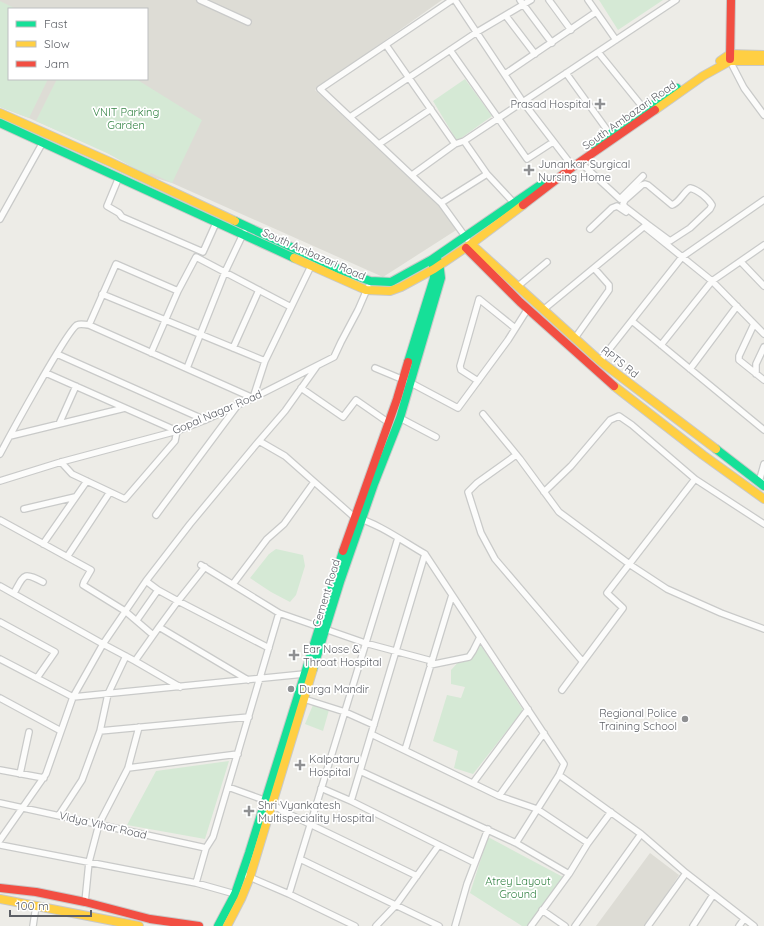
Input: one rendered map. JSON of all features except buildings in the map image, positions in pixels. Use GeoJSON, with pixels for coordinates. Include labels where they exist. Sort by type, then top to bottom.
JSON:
{"type":"FeatureCollection","features":[{"type":"Feature","properties":{"kind":"main road"},"geometry":{"type":"LineString","coordinates":[[730,58],[731,0]]}},
{"type":"Feature","properties":{"kind":"main road"},"geometry":{"type":"LineString","coordinates":[[730,58],[764,55]]}},
{"type":"Feature","properties":{"kind":"main road"},"geometry":{"type":"LineString","coordinates":[[730,58],[764,61]]}},
{"type":"Feature","properties":{"kind":"main road","name":"South Ambazari Road"},"geometry":{"type":"LineString","coordinates":[[0,123],[216,223],[366,290],[390,291],[437,267],[468,246],[574,164],[610,134],[645,110],[730,58]]}},
{"type":"Feature","properties":{"kind":"main road","name":"South Ambazari Road"},"geometry":{"type":"LineString","coordinates":[[0,113],[110,162],[341,270],[370,281],[391,282],[434,258],[730,58]]}},
{"type":"Feature","properties":{"kind":"main road"},"geometry":{"type":"LineString","coordinates":[[468,246],[527,310],[628,396],[764,499]]}},
{"type":"Feature","properties":{"kind":"main road","name":"RPTS Rd"},"geometry":{"type":"LineString","coordinates":[[468,246],[517,287],[600,361],[762,483]]}},
{"type":"Feature","properties":{"kind":"main road"},"geometry":{"type":"LineString","coordinates":[[434,258],[437,267]]}},
{"type":"Feature","properties":{"kind":"main road","name":"Cement Road"},"geometry":{"type":"LineString","coordinates":[[227,926],[242,899],[249,853],[264,800],[281,752],[304,674],[322,628],[389,423],[437,267]]}},
{"type":"Feature","properties":{"kind":"main road","name":"Cement Road"},"geometry":{"type":"LineString","coordinates":[[358,518],[374,484],[400,418],[440,278],[437,267]]}},
{"type":"Feature","properties":{"kind":"main road","name":"Cement Road"},"geometry":{"type":"LineString","coordinates":[[218,926],[246,876],[272,805],[304,699],[322,628]]}},
{"type":"Feature","properties":{"kind":"main road"},"geometry":{"type":"LineString","coordinates":[[0,888],[36,892],[85,902],[150,919],[200,926]]}},
{"type":"Feature","properties":{"kind":"main road"},"geometry":{"type":"LineString","coordinates":[[0,899],[139,926]]}},
{"type":"Feature","properties":{"kind":"street"},"geometry":{"type":"LineString","coordinates":[[200,0],[248,22]]}},
{"type":"Feature","properties":{"kind":"street"},"geometry":{"type":"LineString","coordinates":[[468,246],[465,236],[441,203],[320,89],[453,0],[477,32],[523,102],[553,142],[574,164],[620,199],[643,176]]}},
{"type":"Feature","properties":{"kind":"street"},"geometry":{"type":"LineString","coordinates":[[350,117],[477,32],[506,16],[522,2],[531,0]]}},
{"type":"Feature","properties":{"kind":"street"},"geometry":{"type":"LineString","coordinates":[[549,0],[571,30]]}},
{"type":"Feature","properties":{"kind":"street"},"geometry":{"type":"LineString","coordinates":[[588,0],[616,40]]}},
{"type":"Feature","properties":{"kind":"street"},"geometry":{"type":"LineString","coordinates":[[412,175],[455,144],[464,141],[498,119],[676,0]]}},
{"type":"Feature","properties":{"kind":"street"},"geometry":{"type":"LineString","coordinates":[[522,2],[552,42]]}},
{"type":"Feature","properties":{"kind":"street"},"geometry":{"type":"LineString","coordinates":[[505,74],[596,12]]}},
{"type":"Feature","properties":{"kind":"street"},"geometry":{"type":"LineString","coordinates":[[506,16],[535,54]]}},
{"type":"Feature","properties":{"kind":"street"},"geometry":{"type":"LineString","coordinates":[[386,45],[455,144]]}},
{"type":"Feature","properties":{"kind":"street"},"geometry":{"type":"LineString","coordinates":[[450,50],[527,159],[553,142]]}},
{"type":"Feature","properties":{"kind":"street"},"geometry":{"type":"LineString","coordinates":[[598,52],[645,110]]}},
{"type":"Feature","properties":{"kind":"street"},"geometry":{"type":"LineString","coordinates":[[730,58],[744,88],[764,115]]}},
{"type":"Feature","properties":{"kind":"street"},"geometry":{"type":"LineString","coordinates":[[566,73],[610,134]]}},
{"type":"Feature","properties":{"kind":"street"},"geometry":{"type":"LineString","coordinates":[[379,144],[431,109]]}},
{"type":"Feature","properties":{"kind":"street"},"geometry":{"type":"LineString","coordinates":[[464,141],[487,174],[514,203]]}},
{"type":"Feature","properties":{"kind":"street"},"geometry":{"type":"LineString","coordinates":[[0,219],[43,142]]}},
{"type":"Feature","properties":{"kind":"street"},"geometry":{"type":"LineString","coordinates":[[441,203],[487,174]]}},
{"type":"Feature","properties":{"kind":"street"},"geometry":{"type":"LineString","coordinates":[[119,177],[108,206],[119,213],[122,217],[203,252],[216,223]]}},
{"type":"Feature","properties":{"kind":"street"},"geometry":{"type":"LineString","coordinates":[[666,241],[670,241],[690,228],[710,209],[712,205],[694,189],[690,188],[675,204],[672,205],[645,184],[625,200],[625,207],[712,281],[764,334]]}},
{"type":"Feature","properties":{"kind":"street"},"geometry":{"type":"LineString","coordinates":[[600,361],[682,257],[764,200]]}},
{"type":"Feature","properties":{"kind":"street"},"geometry":{"type":"LineString","coordinates":[[590,229],[612,208],[617,206],[646,225]]}},
{"type":"Feature","properties":{"kind":"street"},"geometry":{"type":"LineString","coordinates":[[543,310],[646,225]]}},
{"type":"Feature","properties":{"kind":"street"},"geometry":{"type":"LineString","coordinates":[[543,310],[646,225]]}},
{"type":"Feature","properties":{"kind":"street"},"geometry":{"type":"LineString","coordinates":[[187,368],[225,272],[247,226]]}},
{"type":"Feature","properties":{"kind":"street"},"geometry":{"type":"LineString","coordinates":[[661,345],[712,281],[763,248]]}},
{"type":"Feature","properties":{"kind":"street"},"geometry":{"type":"LineString","coordinates":[[151,353],[178,291],[196,257],[291,308]]}},
{"type":"Feature","properties":{"kind":"street"},"geometry":{"type":"LineString","coordinates":[[517,287],[547,262]]}},
{"type":"Feature","properties":{"kind":"street"},"geometry":{"type":"LineString","coordinates":[[741,262],[764,286]]}},
{"type":"Feature","properties":{"kind":"street"},"geometry":{"type":"LineString","coordinates":[[89,325],[116,264],[178,291]]}},
{"type":"Feature","properties":{"kind":"street"},"geometry":{"type":"LineString","coordinates":[[0,454],[57,354],[72,329],[77,325],[89,325],[254,398],[265,361],[311,266]]}},
{"type":"Feature","properties":{"kind":"street"},"geometry":{"type":"LineString","coordinates":[[575,338],[609,290],[609,285],[594,268]]}},
{"type":"Feature","properties":{"kind":"street","name":"Gopal Nagar Road"},"geometry":{"type":"LineString","coordinates":[[0,481],[61,462],[177,431],[254,398],[334,357],[358,310],[370,281]]}},
{"type":"Feature","properties":{"kind":"street"},"geometry":{"type":"LineString","coordinates":[[233,348],[258,290]]}},
{"type":"Feature","properties":{"kind":"street"},"geometry":{"type":"LineString","coordinates":[[102,294],[265,361]]}},
{"type":"Feature","properties":{"kind":"street"},"geometry":{"type":"LineString","coordinates":[[478,381],[461,370],[460,366],[479,299],[515,328]]}},
{"type":"Feature","properties":{"kind":"street"},"geometry":{"type":"LineString","coordinates":[[690,370],[737,306]]}},
{"type":"Feature","properties":{"kind":"street"},"geometry":{"type":"LineString","coordinates":[[375,368],[403,379],[458,408],[527,310]]}},
{"type":"Feature","properties":{"kind":"street"},"geometry":{"type":"LineString","coordinates":[[632,321],[764,430]]}},
{"type":"Feature","properties":{"kind":"street"},"geometry":{"type":"LineString","coordinates":[[754,324],[739,356],[739,360],[764,380]]}},
{"type":"Feature","properties":{"kind":"street"},"geometry":{"type":"LineString","coordinates":[[756,374],[756,364],[764,347]]}},
{"type":"Feature","properties":{"kind":"street"},"geometry":{"type":"LineString","coordinates":[[57,354],[205,420]]}},
{"type":"Feature","properties":{"kind":"street"},"geometry":{"type":"LineString","coordinates":[[0,840],[44,778],[72,697],[103,644],[125,611],[190,524],[285,410],[316,366]]}},
{"type":"Feature","properties":{"kind":"street"},"geometry":{"type":"LineString","coordinates":[[46,373],[177,431],[175,441],[125,499],[72,474],[61,462]]}},
{"type":"Feature","properties":{"kind":"street"},"geometry":{"type":"LineString","coordinates":[[59,424],[76,386]]}},
{"type":"Feature","properties":{"kind":"street"},"geometry":{"type":"LineString","coordinates":[[301,388],[343,417],[356,400],[389,423]]}},
{"type":"Feature","properties":{"kind":"street"},"geometry":{"type":"LineString","coordinates":[[156,515],[239,404]]}},
{"type":"Feature","properties":{"kind":"street"},"geometry":{"type":"LineString","coordinates":[[10,436],[125,408]]}},
{"type":"Feature","properties":{"kind":"street"},"geometry":{"type":"LineString","coordinates":[[483,414],[559,512],[629,564],[667,589],[721,613],[764,629]]}},
{"type":"Feature","properties":{"kind":"street"},"geometry":{"type":"LineString","coordinates":[[544,492],[571,466],[610,420],[619,416],[632,425],[695,478],[764,524]]}},
{"type":"Feature","properties":{"kind":"street"},"geometry":{"type":"LineString","coordinates":[[400,418],[436,437]]}},
{"type":"Feature","properties":{"kind":"street"},"geometry":{"type":"LineString","coordinates":[[259,441],[284,456],[358,518],[398,538],[425,554],[564,764],[559,775],[516,843]]}},
{"type":"Feature","properties":{"kind":"street"},"geometry":{"type":"LineString","coordinates":[[516,455],[468,492],[471,504],[481,533],[495,559],[583,662]]}},
{"type":"Feature","properties":{"kind":"street"},"geometry":{"type":"LineString","coordinates":[[762,483],[764,464]]}},
{"type":"Feature","properties":{"kind":"street"},"geometry":{"type":"LineString","coordinates":[[562,690],[623,608],[607,593],[695,478]]}},
{"type":"Feature","properties":{"kind":"street"},"geometry":{"type":"LineString","coordinates":[[43,544],[87,481]]}},
{"type":"Feature","properties":{"kind":"street"},"geometry":{"type":"LineString","coordinates":[[233,584],[267,539],[284,524],[314,482]]}},
{"type":"Feature","properties":{"kind":"street"},"geometry":{"type":"LineString","coordinates":[[67,557],[110,492]]}},
{"type":"Feature","properties":{"kind":"street"},"geometry":{"type":"LineString","coordinates":[[24,509],[75,497]]}},
{"type":"Feature","properties":{"kind":"street"},"geometry":{"type":"LineString","coordinates":[[0,520],[91,570],[84,584],[125,611],[153,635]]}},
{"type":"Feature","properties":{"kind":"street"},"geometry":{"type":"LineString","coordinates":[[289,894],[398,538]]}},
{"type":"Feature","properties":{"kind":"street"},"geometry":{"type":"LineString","coordinates":[[351,801],[425,554]]}},
{"type":"Feature","properties":{"kind":"street"},"geometry":{"type":"LineString","coordinates":[[135,661],[203,566],[279,613],[365,643],[396,650],[431,663],[469,657],[480,637]]}},
{"type":"Feature","properties":{"kind":"street"},"geometry":{"type":"LineString","coordinates":[[14,593],[22,578],[27,576],[31,575],[43,582]]}},
{"type":"Feature","properties":{"kind":"street"},"geometry":{"type":"LineString","coordinates":[[146,581],[158,590],[178,601],[269,648]]}},
{"type":"Feature","properties":{"kind":"street"},"geometry":{"type":"LineString","coordinates":[[0,586],[180,687]]}},
{"type":"Feature","properties":{"kind":"street"},"geometry":{"type":"LineString","coordinates":[[137,620],[158,590]]}},
{"type":"Feature","properties":{"kind":"street"},"geometry":{"type":"LineString","coordinates":[[405,750],[452,594]]}},
{"type":"Feature","properties":{"kind":"street"},"geometry":{"type":"LineString","coordinates":[[196,883],[206,848],[213,837],[279,613]]}},
{"type":"Feature","properties":{"kind":"street"},"geometry":{"type":"LineString","coordinates":[[0,622],[55,652],[37,678]]}},
{"type":"Feature","properties":{"kind":"street"},"geometry":{"type":"LineString","coordinates":[[159,626],[248,680]]}},
{"type":"Feature","properties":{"kind":"street"},"geometry":{"type":"LineString","coordinates":[[59,815],[82,780],[100,731],[108,694],[126,656]]}},
{"type":"Feature","properties":{"kind":"street"},"geometry":{"type":"LineString","coordinates":[[0,659],[72,697],[304,674]]}},
{"type":"Feature","properties":{"kind":"street"},"geometry":{"type":"LineString","coordinates":[[0,698],[61,732]]}},
{"type":"Feature","properties":{"kind":"street"},"geometry":{"type":"LineString","coordinates":[[304,699],[345,712],[374,725]]}},
{"type":"Feature","properties":{"kind":"street"},"geometry":{"type":"LineString","coordinates":[[474,783],[528,709]]}},
{"type":"Feature","properties":{"kind":"street"},"geometry":{"type":"LineString","coordinates":[[100,731],[249,717]]}},
{"type":"Feature","properties":{"kind":"street"},"geometry":{"type":"LineString","coordinates":[[85,902],[89,862],[99,824],[128,768],[139,727]]}},
{"type":"Feature","properties":{"kind":"street"},"geometry":{"type":"LineString","coordinates":[[20,774],[29,732]]}},
{"type":"Feature","properties":{"kind":"street"},"geometry":{"type":"LineString","coordinates":[[371,734],[499,796],[537,809],[588,843]]}},
{"type":"Feature","properties":{"kind":"street"},"geometry":{"type":"LineString","coordinates":[[499,796],[544,734]]}},
{"type":"Feature","properties":{"kind":"street"},"geometry":{"type":"LineString","coordinates":[[128,768],[238,754]]}},
{"type":"Feature","properties":{"kind":"street"},"geometry":{"type":"LineString","coordinates":[[0,770],[44,778]]}},
{"type":"Feature","properties":{"kind":"street"},"geometry":{"type":"LineString","coordinates":[[360,771],[488,829],[516,843],[569,874]]}},
{"type":"Feature","properties":{"kind":"street"},"geometry":{"type":"LineString","coordinates":[[559,775],[640,834],[713,895],[754,926]]}},
{"type":"Feature","properties":{"kind":"street"},"geometry":{"type":"LineString","coordinates":[[228,787],[264,800],[417,876]]}},
{"type":"Feature","properties":{"kind":"street"},"geometry":{"type":"LineString","coordinates":[[321,788],[351,801],[475,863]]}},
{"type":"Feature","properties":{"kind":"street","name":"Vidya Vihar Road"},"geometry":{"type":"LineString","coordinates":[[0,803],[24,807],[206,848]]}},
{"type":"Feature","properties":{"kind":"street"},"geometry":{"type":"LineString","coordinates":[[531,926],[569,874],[588,843],[611,812]]}},
{"type":"Feature","properties":{"kind":"street"},"geometry":{"type":"LineString","coordinates":[[455,926],[475,863],[488,829]]}},
{"type":"Feature","properties":{"kind":"street"},"geometry":{"type":"LineString","coordinates":[[575,926],[640,834]]}},
{"type":"Feature","properties":{"kind":"street"},"geometry":{"type":"LineString","coordinates":[[0,845],[196,883],[235,894]]}},
{"type":"Feature","properties":{"kind":"street"},"geometry":{"type":"LineString","coordinates":[[376,926],[396,905],[439,845]]}},
{"type":"Feature","properties":{"kind":"street"},"geometry":{"type":"LineString","coordinates":[[300,859],[439,926]]}},
{"type":"Feature","properties":{"kind":"street"},"geometry":{"type":"LineString","coordinates":[[648,926],[686,873]]}},
{"type":"Feature","properties":{"kind":"street"},"geometry":{"type":"LineString","coordinates":[[246,876],[289,894],[355,926]]}},
{"type":"Feature","properties":{"kind":"street"},"geometry":{"type":"LineString","coordinates":[[693,926],[713,895]]}},
{"type":"Feature","properties":{"kind":"street"},"geometry":{"type":"LineString","coordinates":[[32,926],[36,906]]}},
{"type":"Feature","properties":{"kind":"street"},"geometry":{"type":"LineString","coordinates":[[542,910],[565,926]]}},
{"type":"Feature","properties":{"kind":"street"},"geometry":{"type":"LineString","coordinates":[[739,926],[744,919]]}},
{"type":"Feature","properties":{"kind":"shaded area"},"geometry":{"type":"Polygon","coordinates":[[[0,0],[442,0],[315,90],[461,227],[383,277],[172,183],[149,176],[104,151],[0,107],[0,0]]]}},
{"type":"Feature","properties":{"kind":"shaded area"},"geometry":{"type":"Polygon","coordinates":[[[650,853],[679,875],[646,926],[596,926],[650,853]]]}},
{"type":"Feature","properties":{"kind":"green space"},"geometry":{"type":"Polygon","coordinates":[[[599,0],[663,0],[618,30],[599,0]]]}},
{"type":"Feature","properties":{"kind":"green space"},"geometry":{"type":"Polygon","coordinates":[[[0,1],[14,8],[8,8],[8,80],[48,80],[29,118],[0,107],[0,1]]]}},
{"type":"Feature","properties":{"kind":"green space"},"geometry":{"type":"Polygon","coordinates":[[[465,79],[492,116],[457,141],[433,101],[465,79]]]}},
{"type":"Feature","properties":{"kind":"green space","name":"VNIT Parking Garden"},"geometry":{"type":"Polygon","coordinates":[[[56,80],[138,80],[202,120],[172,183],[151,173],[149,176],[109,154],[36,121],[56,80]]]}},
{"type":"Feature","properties":{"kind":"green space"},"geometry":{"type":"Polygon","coordinates":[[[276,549],[303,555],[305,566],[296,595],[290,602],[271,592],[250,578],[269,554],[276,549]]]}},
{"type":"Feature","properties":{"kind":"green space"},"geometry":{"type":"Polygon","coordinates":[[[478,641],[523,710],[473,774],[454,768],[458,751],[433,741],[447,695],[461,698],[465,687],[451,684],[451,670],[478,641]]]}},
{"type":"Feature","properties":{"kind":"green space"},"geometry":{"type":"Polygon","coordinates":[[[313,705],[329,710],[323,731],[305,724],[313,705]]]}},
{"type":"Feature","properties":{"kind":"green space"},"geometry":{"type":"Polygon","coordinates":[[[229,761],[205,839],[127,825],[156,771],[229,761]]]}},
{"type":"Feature","properties":{"kind":"green space","name":"Atrey Layout Ground"},"geometry":{"type":"Polygon","coordinates":[[[488,837],[563,877],[529,926],[522,926],[470,893],[488,837]]]}},
{"type":"Feature","properties":{"kind":"traffic: fast"},"geometry":{"type":"LineString","coordinates":[[594,145],[677,88]]}},
{"type":"Feature","properties":{"kind":"traffic: fast"},"geometry":{"type":"LineString","coordinates":[[0,123],[294,258]]}},
{"type":"Feature","properties":{"kind":"traffic: fast"},"geometry":{"type":"LineString","coordinates":[[235,221],[341,270],[370,281],[391,282],[431,260],[543,183]]}},
{"type":"Feature","properties":{"kind":"traffic: fast"},"geometry":{"type":"LineString","coordinates":[[313,669],[340,582],[374,484],[400,418],[441,278],[439,262]]}},
{"type":"Feature","properties":{"kind":"traffic: fast"},"geometry":{"type":"LineString","coordinates":[[408,362],[434,278],[433,265]]}},
{"type":"Feature","properties":{"kind":"traffic: fast"},"geometry":{"type":"LineString","coordinates":[[716,449],[764,486]]}},
{"type":"Feature","properties":{"kind":"traffic: fast"},"geometry":{"type":"LineString","coordinates":[[218,926],[235,894],[249,853],[343,551]]}},
{"type":"Feature","properties":{"kind":"traffic: slow"},"geometry":{"type":"LineString","coordinates":[[720,61],[730,54],[764,55]]}},
{"type":"Feature","properties":{"kind":"traffic: slow"},"geometry":{"type":"LineString","coordinates":[[655,110],[703,76],[730,61],[764,61]]}},
{"type":"Feature","properties":{"kind":"traffic: slow"},"geometry":{"type":"LineString","coordinates":[[0,113],[110,162],[235,221]]}},
{"type":"Feature","properties":{"kind":"traffic: slow"},"geometry":{"type":"LineString","coordinates":[[294,258],[366,290],[390,291],[401,287],[434,269],[471,244],[523,205]]}},
{"type":"Feature","properties":{"kind":"traffic: slow"},"geometry":{"type":"LineString","coordinates":[[471,244],[600,361],[716,449]]}},
{"type":"Feature","properties":{"kind":"traffic: slow"},"geometry":{"type":"LineString","coordinates":[[614,386],[703,455],[764,499]]}},
{"type":"Feature","properties":{"kind":"traffic: slow"},"geometry":{"type":"LineString","coordinates":[[227,926],[241,899],[250,877],[313,669]]}},
{"type":"Feature","properties":{"kind":"traffic: slow"},"geometry":{"type":"LineString","coordinates":[[0,899],[139,926]]}},
{"type":"Feature","properties":{"kind":"traffic: jam"},"geometry":{"type":"LineString","coordinates":[[730,59],[731,0]]}},
{"type":"Feature","properties":{"kind":"traffic: jam"},"geometry":{"type":"LineString","coordinates":[[523,205],[574,166],[655,110]]}},
{"type":"Feature","properties":{"kind":"traffic: jam"},"geometry":{"type":"LineString","coordinates":[[466,248],[520,302],[614,386]]}},
{"type":"Feature","properties":{"kind":"traffic: jam"},"geometry":{"type":"LineString","coordinates":[[343,551],[397,399],[408,362]]}},
{"type":"Feature","properties":{"kind":"traffic: jam"},"geometry":{"type":"LineString","coordinates":[[0,888],[36,892],[85,902],[150,919],[199,926]]}},
{"type":"Feature","properties":{"kind":"place","name":"Prasad Hospital"},"geometry":{"type":"Point","coordinates":[600,104]}},
{"type":"Feature","properties":{"kind":"place","name":"Junankar Surgical Nursing Home"},"geometry":{"type":"Point","coordinates":[529,170]}},
{"type":"Feature","properties":{"kind":"place","name":"Ear Nose & Throat Hospital"},"geometry":{"type":"Point","coordinates":[294,655]}},
{"type":"Feature","properties":{"kind":"place","name":"Durga Mandir"},"geometry":{"type":"Point","coordinates":[291,689]}},
{"type":"Feature","properties":{"kind":"place","name":"Regional Police Training School"},"geometry":{"type":"Point","coordinates":[685,719]}},
{"type":"Feature","properties":{"kind":"place","name":"Kalpataru Hospital"},"geometry":{"type":"Point","coordinates":[300,765]}},
{"type":"Feature","properties":{"kind":"place","name":"Shri Vyankatesh Multispeciality Hospital"},"geometry":{"type":"Point","coordinates":[249,811]}}]}
